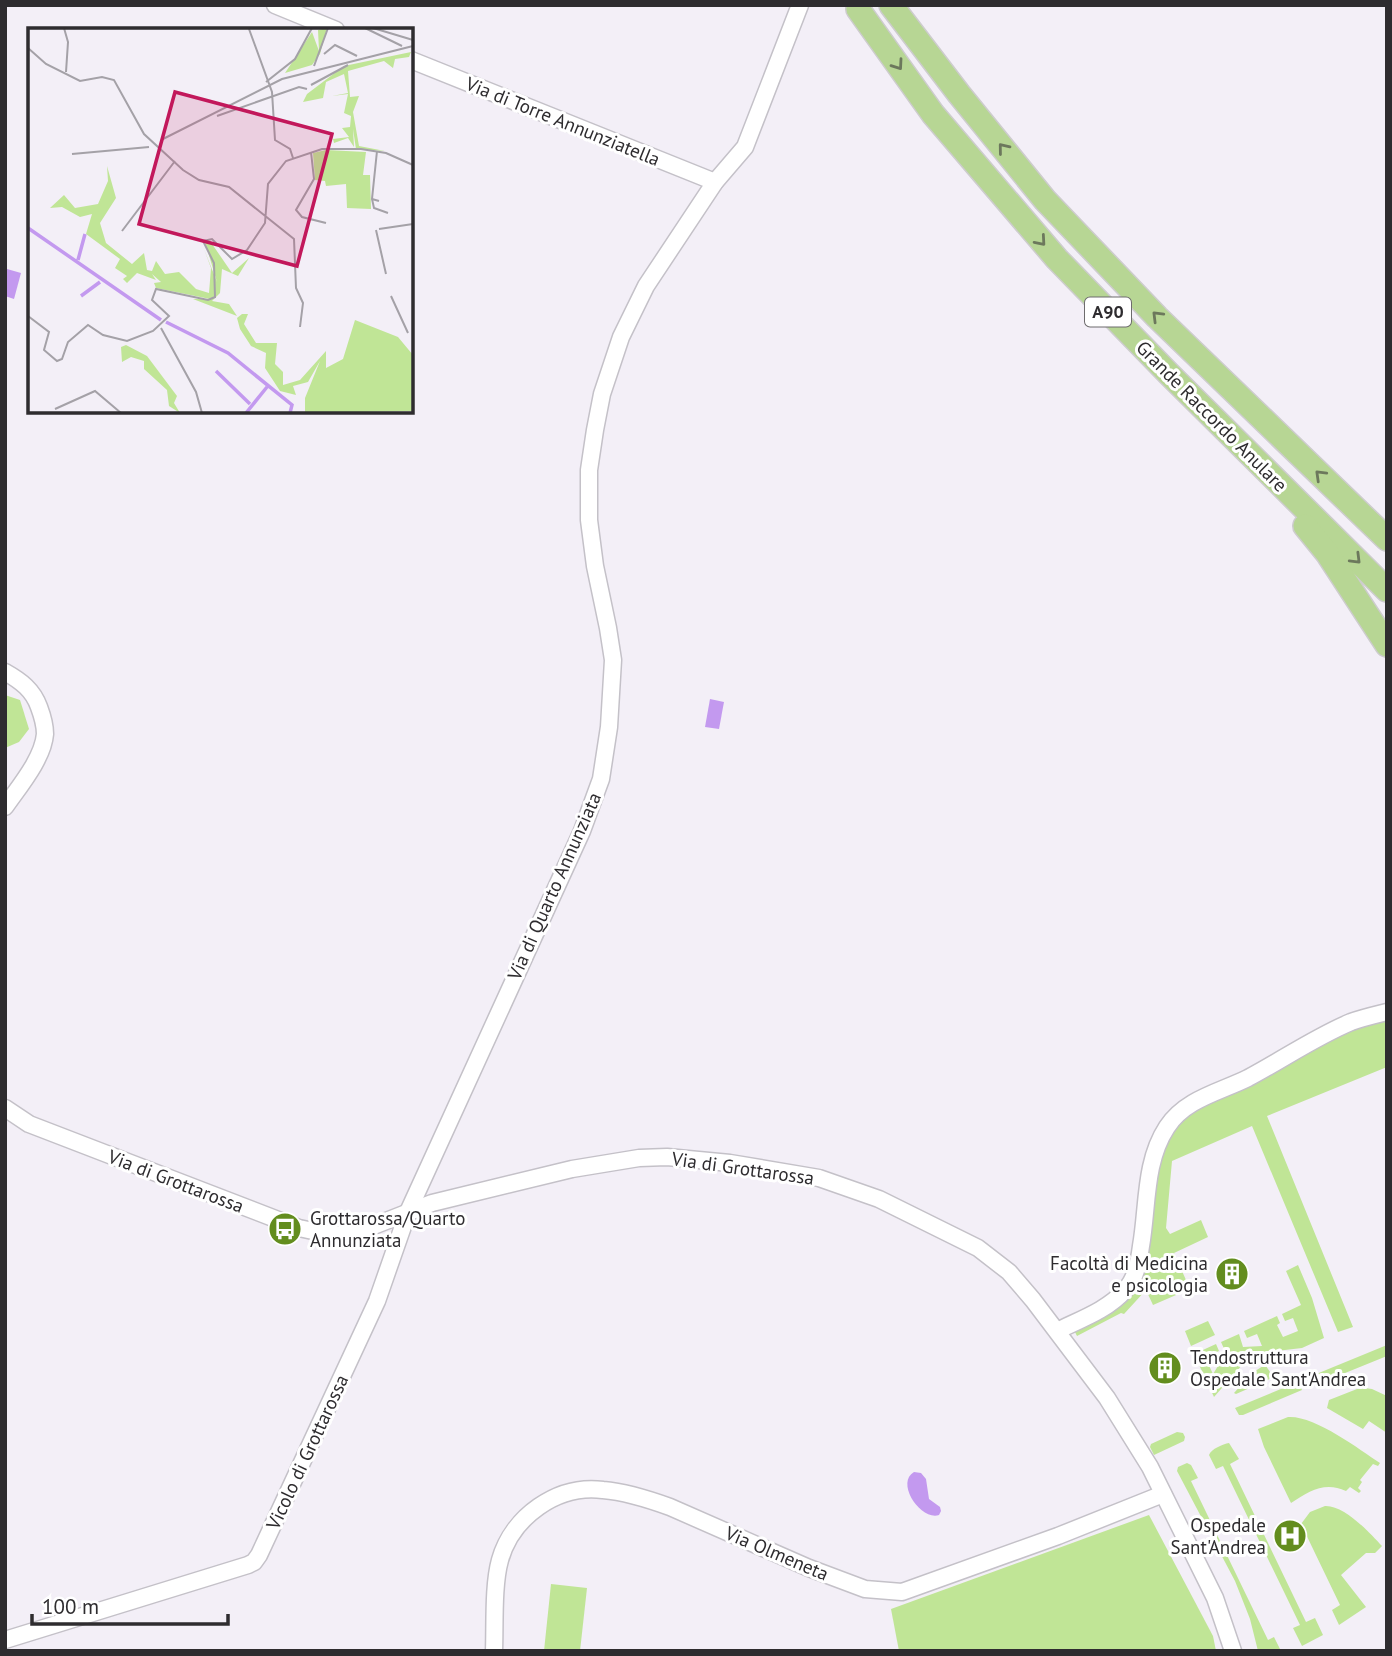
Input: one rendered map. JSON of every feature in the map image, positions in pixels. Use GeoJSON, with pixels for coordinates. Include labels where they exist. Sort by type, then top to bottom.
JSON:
{"type":"FeatureCollection","features":[{"type":"Feature","properties":{"kind":"highway","name":"Grande Raccordo Anulare"},"geometry":{"type":"LineString","coordinates":[[891,5],[1045,200],[1157,317],[1387,539]]}},
{"type":"Feature","properties":{"kind":"highway","name":"Grande Raccordo Anulare"},"geometry":{"type":"LineString","coordinates":[[858,9],[933,114],[1057,259],[1168,374],[1387,590]]}},
{"type":"Feature","properties":{"kind":"highway"},"geometry":{"type":"LineString","coordinates":[[1241,444],[1327,554],[1387,645]]}},
{"type":"Feature","properties":{"kind":"street"},"geometry":{"type":"LineString","coordinates":[[275,5],[331,28]]}},
{"type":"Feature","properties":{"kind":"street","name":"Via di Quarto Annunziata"},"geometry":{"type":"LineString","coordinates":[[408,1212],[582,831],[601,779],[609,727],[613,660],[594,565],[589,520],[589,470],[595,430],[612,363],[621,337],[646,286],[715,182],[745,147],[800,5]]}},
{"type":"Feature","properties":{"kind":"street","name":"Via di Torre Annunziatella"},"geometry":{"type":"LineString","coordinates":[[413,61],[715,182]]}},
{"type":"Feature","properties":{"kind":"street"},"geometry":{"type":"LineString","coordinates":[[5,672],[21,681],[35,696],[43,717],[45,734],[33,765],[5,807]]}},
{"type":"Feature","properties":{"kind":"street"},"geometry":{"type":"LineString","coordinates":[[1057,1331],[1111,1302],[1131,1282],[1143,1237],[1152,1159],[1167,1127],[1179,1112],[1196,1101],[1247,1079],[1351,1022],[1387,1012]]}},
{"type":"Feature","properties":{"kind":"street","name":"Via di Grottarossa"},"geometry":{"type":"LineString","coordinates":[[5,1108],[29,1124],[299,1228],[322,1233],[344,1235],[358,1232],[432,1203],[572,1169],[639,1157],[730,1163],[819,1178],[879,1199],[978,1248],[1009,1272],[1057,1331],[1107,1398],[1144,1457],[1215,1598],[1233,1651]]}},
{"type":"Feature","properties":{"kind":"street","name":"Vicolo di Grottarossa"},"geometry":{"type":"LineString","coordinates":[[5,1640],[248,1565],[257,1558],[377,1301],[408,1212]]}},
{"type":"Feature","properties":{"kind":"street","name":"Via Olmeneta"},"geometry":{"type":"LineString","coordinates":[[494,1651],[498,1574],[504,1548],[523,1519],[538,1507],[566,1493],[601,1489],[650,1500],[865,1589],[902,1592],[1058,1536],[1163,1494]]}},
{"type":"Feature","properties":{"kind":"green space"},"geometry":{"type":"Polygon","coordinates":[[[5,695],[20,700],[29,729],[19,742],[5,748],[5,695]]]}},
{"type":"Feature","properties":{"kind":"green space"},"geometry":{"type":"Polygon","coordinates":[[[1387,1018],[1387,1067],[1267,1116],[1353,1327],[1338,1332],[1252,1126],[1172,1161],[1166,1228],[1170,1234],[1201,1220],[1208,1237],[1174,1253],[1190,1289],[1153,1305],[1146,1290],[1124,1314],[1121,1313],[1077,1336],[1074,1330],[1129,1295],[1160,1152],[1187,1109],[1330,1037],[1387,1018]]]}},
{"type":"Feature","properties":{"kind":"green space"},"geometry":{"type":"Polygon","coordinates":[[[1298,1265],[1312,1298],[1324,1338],[1302,1348],[1254,1356],[1243,1364],[1214,1397],[1194,1354],[1216,1344],[1219,1351],[1205,1357],[1213,1374],[1226,1353],[1221,1342],[1239,1334],[1243,1347],[1262,1346],[1257,1334],[1247,1338],[1244,1331],[1277,1316],[1280,1323],[1277,1325],[1283,1337],[1298,1331],[1293,1318],[1285,1321],[1282,1314],[1301,1305],[1286,1271],[1298,1265]]]}},
{"type":"Feature","properties":{"kind":"green space"},"geometry":{"type":"Polygon","coordinates":[[[1208,1321],[1215,1335],[1191,1346],[1185,1331],[1208,1321]]]}},
{"type":"Feature","properties":{"kind":"green space"},"geometry":{"type":"Polygon","coordinates":[[[1387,1345],[1387,1356],[1318,1384],[1316,1381],[1312,1383],[1309,1377],[1387,1345]]]}},
{"type":"Feature","properties":{"kind":"green space"},"geometry":{"type":"Polygon","coordinates":[[[1263,1366],[1270,1372],[1271,1377],[1268,1380],[1234,1393],[1252,1373],[1263,1366]]]}},
{"type":"Feature","properties":{"kind":"green space"},"geometry":{"type":"Polygon","coordinates":[[[1305,1379],[1302,1390],[1243,1415],[1239,1415],[1235,1408],[1305,1379]]]}},
{"type":"Feature","properties":{"kind":"green space"},"geometry":{"type":"Polygon","coordinates":[[[1365,1388],[1387,1396],[1387,1433],[1369,1421],[1363,1429],[1327,1408],[1329,1400],[1365,1388]]]}},
{"type":"Feature","properties":{"kind":"green space"},"geometry":{"type":"Polygon","coordinates":[[[1288,1417],[1310,1421],[1323,1427],[1380,1463],[1378,1466],[1373,1464],[1360,1480],[1362,1482],[1358,1488],[1361,1491],[1359,1493],[1350,1487],[1346,1491],[1324,1487],[1291,1503],[1258,1429],[1288,1417]]]}},
{"type":"Feature","properties":{"kind":"green space"},"geometry":{"type":"Polygon","coordinates":[[[1177,1432],[1183,1433],[1184,1441],[1154,1455],[1151,1444],[1177,1432]]]}},
{"type":"Feature","properties":{"kind":"green space"},"geometry":{"type":"Polygon","coordinates":[[[1229,1443],[1239,1459],[1230,1464],[1306,1622],[1315,1618],[1323,1635],[1302,1646],[1293,1628],[1300,1625],[1223,1466],[1216,1469],[1209,1455],[1229,1443]]]}},
{"type":"Feature","properties":{"kind":"green space"},"geometry":{"type":"Polygon","coordinates":[[[1187,1463],[1198,1478],[1191,1481],[1268,1640],[1274,1637],[1281,1651],[1258,1651],[1250,1619],[1235,1581],[1177,1471],[1178,1467],[1187,1463]]]}},
{"type":"Feature","properties":{"kind":"green space"},"geometry":{"type":"Polygon","coordinates":[[[1325,1506],[1348,1515],[1382,1546],[1375,1553],[1366,1553],[1341,1575],[1366,1607],[1339,1625],[1332,1610],[1340,1605],[1301,1524],[1310,1512],[1325,1506]]]}},
{"type":"Feature","properties":{"kind":"green space"},"geometry":{"type":"Polygon","coordinates":[[[1149,1515],[1213,1636],[1216,1651],[899,1651],[891,1609],[1149,1515]]]}},
{"type":"Feature","properties":{"kind":"green space"},"geometry":{"type":"Polygon","coordinates":[[[551,1584],[587,1588],[580,1651],[544,1651],[551,1584]]]}},
{"type":"Feature","properties":{"kind":"shaded area"},"geometry":{"type":"Polygon","coordinates":[[[7,269],[21,273],[14,299],[5,296],[7,269]]]}},
{"type":"Feature","properties":{"kind":"shaded area"},"geometry":{"type":"Polygon","coordinates":[[[710,699],[724,702],[719,729],[705,727],[710,699]]]}},
{"type":"Feature","properties":{"kind":"shaded area"},"geometry":{"type":"Polygon","coordinates":[[[914,1472],[921,1473],[926,1479],[929,1499],[940,1507],[939,1515],[925,1512],[913,1500],[907,1484],[914,1472]]]}},
{"type":"Feature","properties":{"kind":"place","name":"Grottarossa/Quarto Annunziata"},"geometry":{"type":"Point","coordinates":[285,1229]}},
{"type":"Feature","properties":{"kind":"place","name":"Facoltà di Medicina e psicologia"},"geometry":{"type":"Point","coordinates":[1232,1274]}},
{"type":"Feature","properties":{"kind":"place","name":"Tendostruttura Ospedale Sant'Andrea"},"geometry":{"type":"Point","coordinates":[1165,1368]}},
{"type":"Feature","properties":{"kind":"place","name":"Ospedale Sant'Andrea"},"geometry":{"type":"Point","coordinates":[1290,1536]}}]}
